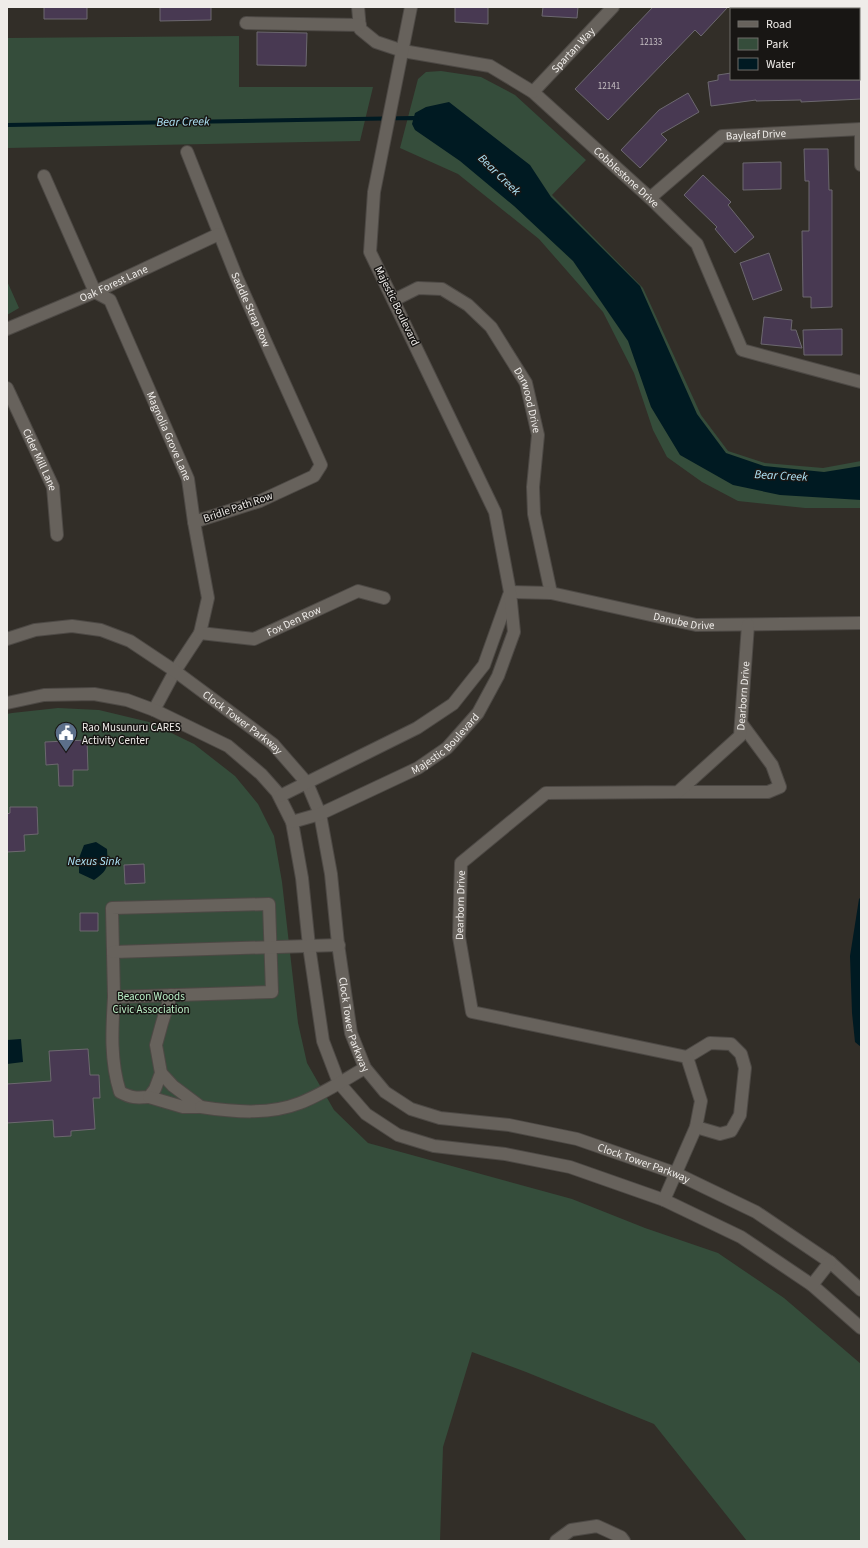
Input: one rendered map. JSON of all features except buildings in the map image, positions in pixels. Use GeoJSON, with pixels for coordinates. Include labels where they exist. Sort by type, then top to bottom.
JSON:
{"type":"FeatureCollection","features":[{"type":"Feature","properties":{"kind":"street"},"geometry":{"type":"LineString","coordinates":[[246,23],[360,26],[358,7]]}},
{"type":"Feature","properties":{"kind":"street","name":"Majestic Boulevard"},"geometry":{"type":"LineString","coordinates":[[292,822],[320,814],[418,768],[447,748],[478,714],[498,676],[514,632],[510,592],[496,512],[370,252],[374,192],[411,7]]}},
{"type":"Feature","properties":{"kind":"street","name":"Spartan Way"},"geometry":{"type":"LineString","coordinates":[[533,92],[608,10]]}},
{"type":"Feature","properties":{"kind":"street","name":"Cobblestone Drive"},"geometry":{"type":"LineString","coordinates":[[360,26],[360,29],[376,42],[403,51],[490,66],[533,92],[650,198],[697,244],[742,350],[861,382]]}},
{"type":"Feature","properties":{"kind":"street"},"geometry":{"type":"LineString","coordinates":[[861,129],[861,165]]}},
{"type":"Feature","properties":{"kind":"street","name":"Bayleaf Drive"},"geometry":{"type":"LineString","coordinates":[[650,198],[722,136],[861,129]]}},
{"type":"Feature","properties":{"kind":"street","name":"Saddle Strap Row"},"geometry":{"type":"LineString","coordinates":[[187,152],[218,234],[321,465]]}},
{"type":"Feature","properties":{"kind":"street"},"geometry":{"type":"LineString","coordinates":[[44,176],[95,292]]}},
{"type":"Feature","properties":{"kind":"street","name":"Oak Forest Lane"},"geometry":{"type":"LineString","coordinates":[[7,328],[95,292],[218,234]]}},
{"type":"Feature","properties":{"kind":"street","name":"Darwood Drive"},"geometry":{"type":"LineString","coordinates":[[394,300],[418,288],[442,289],[468,305],[491,327],[526,383],[538,435],[533,487],[534,514],[551,593]]}},
{"type":"Feature","properties":{"kind":"street","name":"Magnolia Grove Lane"},"geometry":{"type":"LineString","coordinates":[[95,292],[110,300],[188,479],[194,522],[208,598],[200,633],[175,671],[154,710]]}},
{"type":"Feature","properties":{"kind":"street","name":"Cider Mill Lane"},"geometry":{"type":"LineString","coordinates":[[7,388],[53,487],[57,535]]}},
{"type":"Feature","properties":{"kind":"street","name":"Bridle Path Row"},"geometry":{"type":"LineString","coordinates":[[194,522],[260,501],[314,476],[321,465]]}},
{"type":"Feature","properties":{"kind":"street","name":"Fox Den Row"},"geometry":{"type":"LineString","coordinates":[[200,633],[254,639],[358,592],[384,598]]}},
{"type":"Feature","properties":{"kind":"street","name":"Majestic Boulevard"},"geometry":{"type":"LineString","coordinates":[[280,796],[417,728],[453,704],[484,665],[510,592]]}},
{"type":"Feature","properties":{"kind":"street","name":"Danube Drive"},"geometry":{"type":"LineString","coordinates":[[510,592],[551,593],[696,625],[861,623]]}},
{"type":"Feature","properties":{"kind":"street","name":"Dearborn Drive"},"geometry":{"type":"LineString","coordinates":[[687,1057],[472,1012],[459,937],[461,863],[546,792],[678,792],[740,736],[748,625]]}},
{"type":"Feature","properties":{"kind":"street","name":"Clock Tower Parkway"},"geometry":{"type":"LineString","coordinates":[[7,639],[35,630],[72,626],[102,630],[130,641],[175,671],[273,744],[306,784],[320,814],[331,874],[339,945],[352,1033],[365,1068],[385,1092],[411,1109],[440,1118],[510,1125],[577,1139],[675,1173],[756,1212],[830,1262],[861,1290]]}},
{"type":"Feature","properties":{"kind":"street"},"geometry":{"type":"LineString","coordinates":[[7,703],[44,695],[94,694],[127,700],[154,710],[228,746],[261,774],[280,796],[292,822],[302,878],[309,946],[323,1041],[339,1083],[366,1114],[398,1135],[434,1146],[505,1154],[570,1167],[664,1200],[741,1237],[812,1285],[861,1328]]}},
{"type":"Feature","properties":{"kind":"street"},"geometry":{"type":"LineString","coordinates":[[678,792],[768,792],[780,787],[772,765],[741,723]]}},
{"type":"Feature","properties":{"kind":"street"},"geometry":{"type":"LineString","coordinates":[[114,997],[272,992],[269,904],[112,908],[114,997],[112,1036],[115,1077],[120,1092],[130,1097],[149,1097],[183,1107],[232,1112],[280,1109],[301,1102],[365,1068]]}},
{"type":"Feature","properties":{"kind":"street"},"geometry":{"type":"LineString","coordinates":[[113,952],[339,945]]}},
{"type":"Feature","properties":{"kind":"street"},"geometry":{"type":"LineString","coordinates":[[149,1097],[156,1089],[160,1073],[156,1045],[172,995]]}},
{"type":"Feature","properties":{"kind":"street"},"geometry":{"type":"LineString","coordinates":[[664,1200],[696,1127],[701,1101],[687,1057],[710,1043],[731,1044],[741,1054],[745,1068],[740,1115],[731,1131],[720,1134],[696,1127]]}},
{"type":"Feature","properties":{"kind":"street"},"geometry":{"type":"LineString","coordinates":[[160,1073],[178,1090],[201,1108]]}},
{"type":"Feature","properties":{"kind":"street"},"geometry":{"type":"LineString","coordinates":[[812,1285],[830,1262]]}},
{"type":"Feature","properties":{"kind":"street"},"geometry":{"type":"LineString","coordinates":[[556,1541],[571,1530],[596,1526],[621,1537],[624,1541]]}},
{"type":"Feature","properties":{"kind":"green space"},"geometry":{"type":"Polygon","coordinates":[[[239,36],[239,87],[373,87],[360,141],[7,148],[7,38],[239,36]]]}},
{"type":"Feature","properties":{"kind":"green space"},"geometry":{"type":"Polygon","coordinates":[[[441,71],[481,77],[515,95],[586,160],[552,195],[643,288],[701,415],[728,451],[765,463],[823,468],[861,461],[861,508],[805,508],[738,501],[702,482],[667,457],[653,430],[634,373],[603,312],[539,239],[458,174],[400,148],[418,79],[426,72],[441,71]]]}},
{"type":"Feature","properties":{"kind":"green space"},"geometry":{"type":"Polygon","coordinates":[[[7,281],[19,308],[7,315],[7,281]]]}},
{"type":"Feature","properties":{"kind":"green space","name":"Beacon Woods Civic Association"},"geometry":{"type":"Polygon","coordinates":[[[58,708],[99,710],[149,722],[194,744],[235,776],[258,804],[274,836],[282,882],[298,1023],[307,1063],[334,1110],[368,1143],[572,1199],[645,1228],[718,1253],[784,1298],[861,1364],[861,1541],[747,1541],[654,1424],[526,1372],[472,1352],[443,1447],[440,1541],[7,1541],[7,714],[58,708]]]}},
{"type":"Feature","properties":{"kind":"water"},"geometry":{"type":"Polygon","coordinates":[[[449,102],[530,165],[551,197],[640,286],[697,414],[726,453],[764,466],[824,472],[861,466],[861,500],[780,495],[733,485],[680,455],[651,407],[628,341],[573,261],[514,206],[460,161],[415,130],[412,124],[415,113],[426,107],[449,102]]]}},
{"type":"Feature","properties":{"kind":"water","name":"Nexus Sink"},"geometry":{"type":"Polygon","coordinates":[[[96,842],[107,849],[108,860],[105,870],[94,880],[79,873],[79,858],[84,845],[96,842]]]}},
{"type":"Feature","properties":{"kind":"water"},"geometry":{"type":"Polygon","coordinates":[[[861,897],[861,1047],[855,1042],[852,1013],[850,956],[859,899],[861,897]]]}},
{"type":"Feature","properties":{"kind":"water"},"geometry":{"type":"Polygon","coordinates":[[[21,1039],[23,1062],[7,1064],[7,1040],[21,1039]]]}},
{"type":"Feature","properties":{"kind":"waterway","name":"Bear Creek"},"geometry":{"type":"LineString","coordinates":[[7,125],[417,119]]}},
{"type":"Feature","properties":{"kind":"place","name":"Rao Musunuru CARES Activity Center"},"geometry":{"type":"Point","coordinates":[66,752]}}]}
